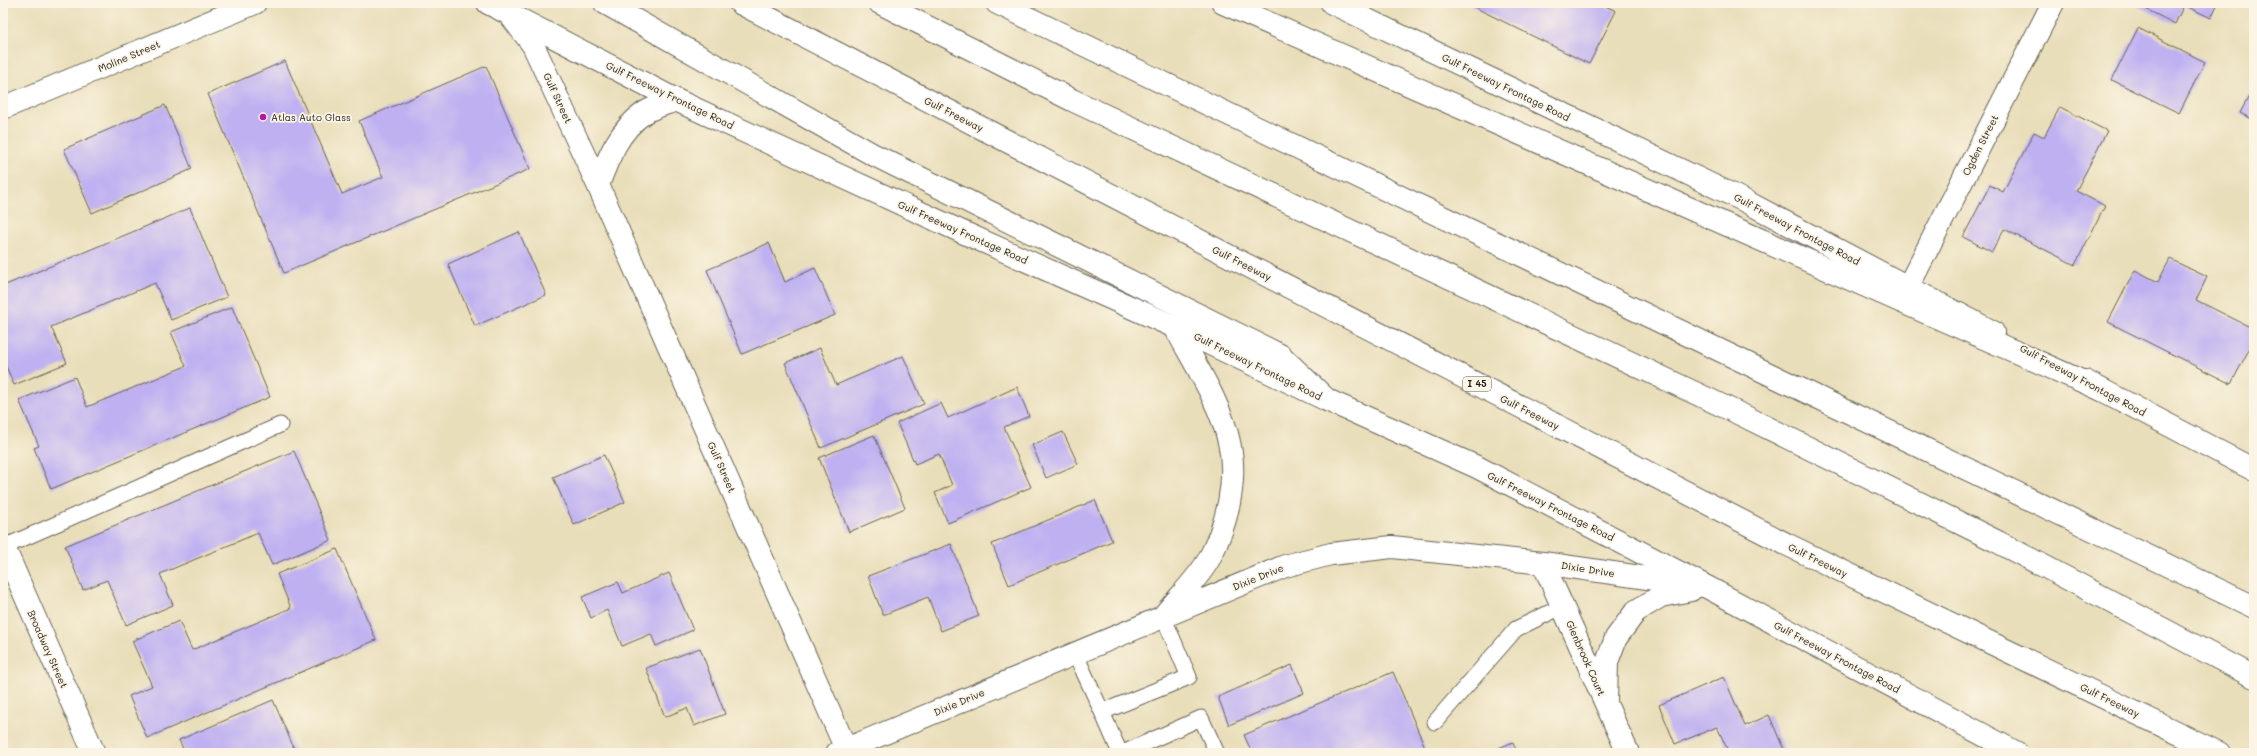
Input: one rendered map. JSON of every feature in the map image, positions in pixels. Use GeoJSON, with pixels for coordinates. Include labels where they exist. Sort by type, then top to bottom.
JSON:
{"type":"FeatureCollection","features":[{"type":"Feature","properties":{"kind":"main road","name":"Moline Street"},"geometry":{"type":"LineString","coordinates":[[3,108],[255,3]]}},
{"type":"Feature","properties":{"kind":"main road","name":"Gulf Freeway Frontage Road"},"geometry":{"type":"LineString","coordinates":[[488,3],[676,100],[960,232],[1175,326],[1327,400],[1477,468],[1706,587],[2017,753]]}},
{"type":"Feature","properties":{"kind":"main road"},"geometry":{"type":"LineString","coordinates":[[605,3],[872,154],[1280,355],[1327,400]]}},
{"type":"Feature","properties":{"kind":"main road","name":"Gulf Freeway"},"geometry":{"type":"LineString","coordinates":[[740,3],[1786,544],[2219,753]]}},
{"type":"Feature","properties":{"kind":"main road"},"geometry":{"type":"LineString","coordinates":[[880,3],[1072,100],[1744,416],[1998,542],[2254,677]]}},
{"type":"Feature","properties":{"kind":"main road"},"geometry":{"type":"LineString","coordinates":[[997,3],[2254,607]]}},
{"type":"Feature","properties":{"kind":"main road"},"geometry":{"type":"LineString","coordinates":[[1223,3],[2102,390]]}},
{"type":"Feature","properties":{"kind":"main road","name":"Gulf Freeway Frontage Road"},"geometry":{"type":"LineString","coordinates":[[1332,3],[1743,200],[2254,470]]}},
{"type":"Feature","properties":{"kind":"main road","name":"Ogden Street"},"geometry":{"type":"LineString","coordinates":[[1908,287],[2053,3]]}},
{"type":"Feature","properties":{"kind":"main road","name":"Gulf Street"},"geometry":{"type":"LineString","coordinates":[[510,15],[533,45],[598,185],[842,751]]}},
{"type":"Feature","properties":{"kind":"main road"},"geometry":{"type":"LineString","coordinates":[[598,185],[611,151],[626,130],[644,113],[676,100]]}},
{"type":"Feature","properties":{"kind":"main road"},"geometry":{"type":"LineString","coordinates":[[1163,616],[1209,560],[1225,518],[1233,478],[1229,442],[1226,434],[1212,398],[1175,326]]}},
{"type":"Feature","properties":{"kind":"main road","name":"Broadway Street"},"geometry":{"type":"LineString","coordinates":[[3,546],[94,753]]}},
{"type":"Feature","properties":{"kind":"main road","name":"Dixie Drive"},"geometry":{"type":"LineString","coordinates":[[842,751],[1285,566],[1331,554],[1392,546],[1543,562],[1706,587]]}},
{"type":"Feature","properties":{"kind":"main road","name":"Glenbrook Court"},"geometry":{"type":"LineString","coordinates":[[1543,562],[1628,753]]}},
{"type":"Feature","properties":{"kind":"main road"},"geometry":{"type":"LineString","coordinates":[[1606,702],[1607,662],[1616,638],[1636,611],[1661,596],[1706,587]]}},
{"type":"Feature","properties":{"kind":"lane"},"geometry":{"type":"LineString","coordinates":[[3,546],[280,425]]}},
{"type":"Feature","properties":{"kind":"lane"},"geometry":{"type":"LineString","coordinates":[[1435,722],[1516,629],[1563,606]]}},
{"type":"Feature","properties":{"kind":"lane"},"geometry":{"type":"LineString","coordinates":[[1102,712],[1189,677],[1163,616]]}},
{"type":"Feature","properties":{"kind":"lane"},"geometry":{"type":"LineString","coordinates":[[1075,653],[1120,753]]}},
{"type":"Feature","properties":{"kind":"lane"},"geometry":{"type":"LineString","coordinates":[[1123,753],[1201,718],[1217,753]]}},
{"type":"Feature","properties":{"kind":"building"},"geometry":{"type":"Polygon","coordinates":[[[1466,3],[1599,3],[1616,11],[1589,64],[1466,3]]]}},
{"type":"Feature","properties":{"kind":"building"},"geometry":{"type":"Polygon","coordinates":[[[2134,3],[2218,3],[2211,18],[2184,5],[2175,24],[2134,3]]]}},
{"type":"Feature","properties":{"kind":"building"},"geometry":{"type":"Polygon","coordinates":[[[2138,28],[2205,62],[2179,113],[2112,80],[2138,28]]]}},
{"type":"Feature","properties":{"kind":"building"},"geometry":{"type":"Polygon","coordinates":[[[285,61],[342,194],[383,177],[359,121],[486,66],[530,169],[284,273],[208,94],[285,61]]]}},
{"type":"Feature","properties":{"kind":"building"},"geometry":{"type":"Polygon","coordinates":[[[2254,87],[2254,120],[2240,113],[2254,87]]]}},
{"type":"Feature","properties":{"kind":"building"},"geometry":{"type":"Polygon","coordinates":[[[165,105],[192,169],[92,213],[64,149],[165,105]]]}},
{"type":"Feature","properties":{"kind":"building"},"geometry":{"type":"Polygon","coordinates":[[[2060,107],[2107,131],[2076,191],[2105,206],[2075,265],[2004,229],[1992,252],[1963,237],[1990,185],[2003,192],[2034,132],[2044,137],[2060,107]]]}},
{"type":"Feature","properties":{"kind":"building"},"geometry":{"type":"Polygon","coordinates":[[[190,208],[227,297],[171,320],[155,283],[51,327],[67,363],[14,385],[3,359],[3,286],[190,208]]]}},
{"type":"Feature","properties":{"kind":"building"},"geometry":{"type":"Polygon","coordinates":[[[519,232],[546,295],[475,326],[448,264],[519,232]]]}},
{"type":"Feature","properties":{"kind":"building"},"geometry":{"type":"Polygon","coordinates":[[[769,243],[785,282],[815,268],[835,315],[742,354],[707,270],[769,243]]]}},
{"type":"Feature","properties":{"kind":"building"},"geometry":{"type":"Polygon","coordinates":[[[2170,259],[2207,277],[2196,300],[2254,329],[2254,340],[2231,384],[2108,322],[2135,270],[2158,282],[2170,259]]]}},
{"type":"Feature","properties":{"kind":"building"},"geometry":{"type":"Polygon","coordinates":[[[232,307],[270,397],[51,489],[34,448],[39,446],[19,400],[75,377],[87,407],[186,366],[171,332],[232,307]]]}},
{"type":"Feature","properties":{"kind":"building"},"geometry":{"type":"Polygon","coordinates":[[[820,348],[836,385],[903,356],[924,404],[821,448],[785,363],[820,348]]]}},
{"type":"Feature","properties":{"kind":"building"},"geometry":{"type":"Polygon","coordinates":[[[1017,387],[1029,416],[1004,427],[1031,487],[948,523],[935,493],[952,485],[939,454],[915,464],[897,423],[941,403],[948,418],[1017,387]]]}},
{"type":"Feature","properties":{"kind":"building"},"geometry":{"type":"Polygon","coordinates":[[[1063,432],[1078,464],[1046,478],[1032,445],[1063,432]]]}},
{"type":"Feature","properties":{"kind":"building"},"geometry":{"type":"Polygon","coordinates":[[[874,435],[905,508],[849,532],[819,458],[874,435]]]}},
{"type":"Feature","properties":{"kind":"building"},"geometry":{"type":"Polygon","coordinates":[[[294,451],[331,540],[272,565],[258,533],[160,574],[173,605],[126,625],[107,580],[83,590],[65,546],[294,451]]]}},
{"type":"Feature","properties":{"kind":"building"},"geometry":{"type":"Polygon","coordinates":[[[604,455],[625,502],[574,525],[553,477],[604,455]]]}},
{"type":"Feature","properties":{"kind":"building"},"geometry":{"type":"Polygon","coordinates":[[[1095,500],[1112,541],[1009,585],[992,544],[1095,500]]]}},
{"type":"Feature","properties":{"kind":"building"},"geometry":{"type":"Polygon","coordinates":[[[951,544],[979,616],[941,631],[928,597],[883,615],[868,576],[951,544]]]}},
{"type":"Feature","properties":{"kind":"building"},"geometry":{"type":"Polygon","coordinates":[[[337,549],[376,640],[147,738],[129,696],[152,686],[132,641],[179,621],[192,650],[291,608],[277,574],[337,549]]]}},
{"type":"Feature","properties":{"kind":"building"},"geometry":{"type":"Polygon","coordinates":[[[669,573],[693,630],[656,646],[651,634],[622,646],[607,610],[591,618],[582,597],[618,582],[623,593],[669,573]]]}},
{"type":"Feature","properties":{"kind":"building"},"geometry":{"type":"Polygon","coordinates":[[[700,648],[725,714],[694,726],[687,708],[665,717],[646,668],[700,648]]]}},
{"type":"Feature","properties":{"kind":"building"},"geometry":{"type":"Polygon","coordinates":[[[1292,665],[1304,693],[1229,725],[1218,697],[1292,665]]]}},
{"type":"Feature","properties":{"kind":"building"},"geometry":{"type":"Polygon","coordinates":[[[1393,672],[1425,747],[1410,753],[1252,753],[1244,735],[1393,672]]]}},
{"type":"Feature","properties":{"kind":"building"},"geometry":{"type":"Polygon","coordinates":[[[1724,677],[1745,726],[1769,715],[1784,750],[1776,753],[1729,753],[1717,727],[1675,744],[1659,705],[1724,677]]]}},
{"type":"Feature","properties":{"kind":"building"},"geometry":{"type":"Polygon","coordinates":[[[273,700],[296,753],[185,753],[179,740],[273,700]]]}},
{"type":"Feature","properties":{"kind":"building"},"geometry":{"type":"Polygon","coordinates":[[[1513,742],[1517,753],[1487,753],[1513,742]]]}},
{"type":"Feature","properties":{"kind":"place","name":"Atlas Auto Glass"},"geometry":{"type":"Point","coordinates":[263,117]}}]}
